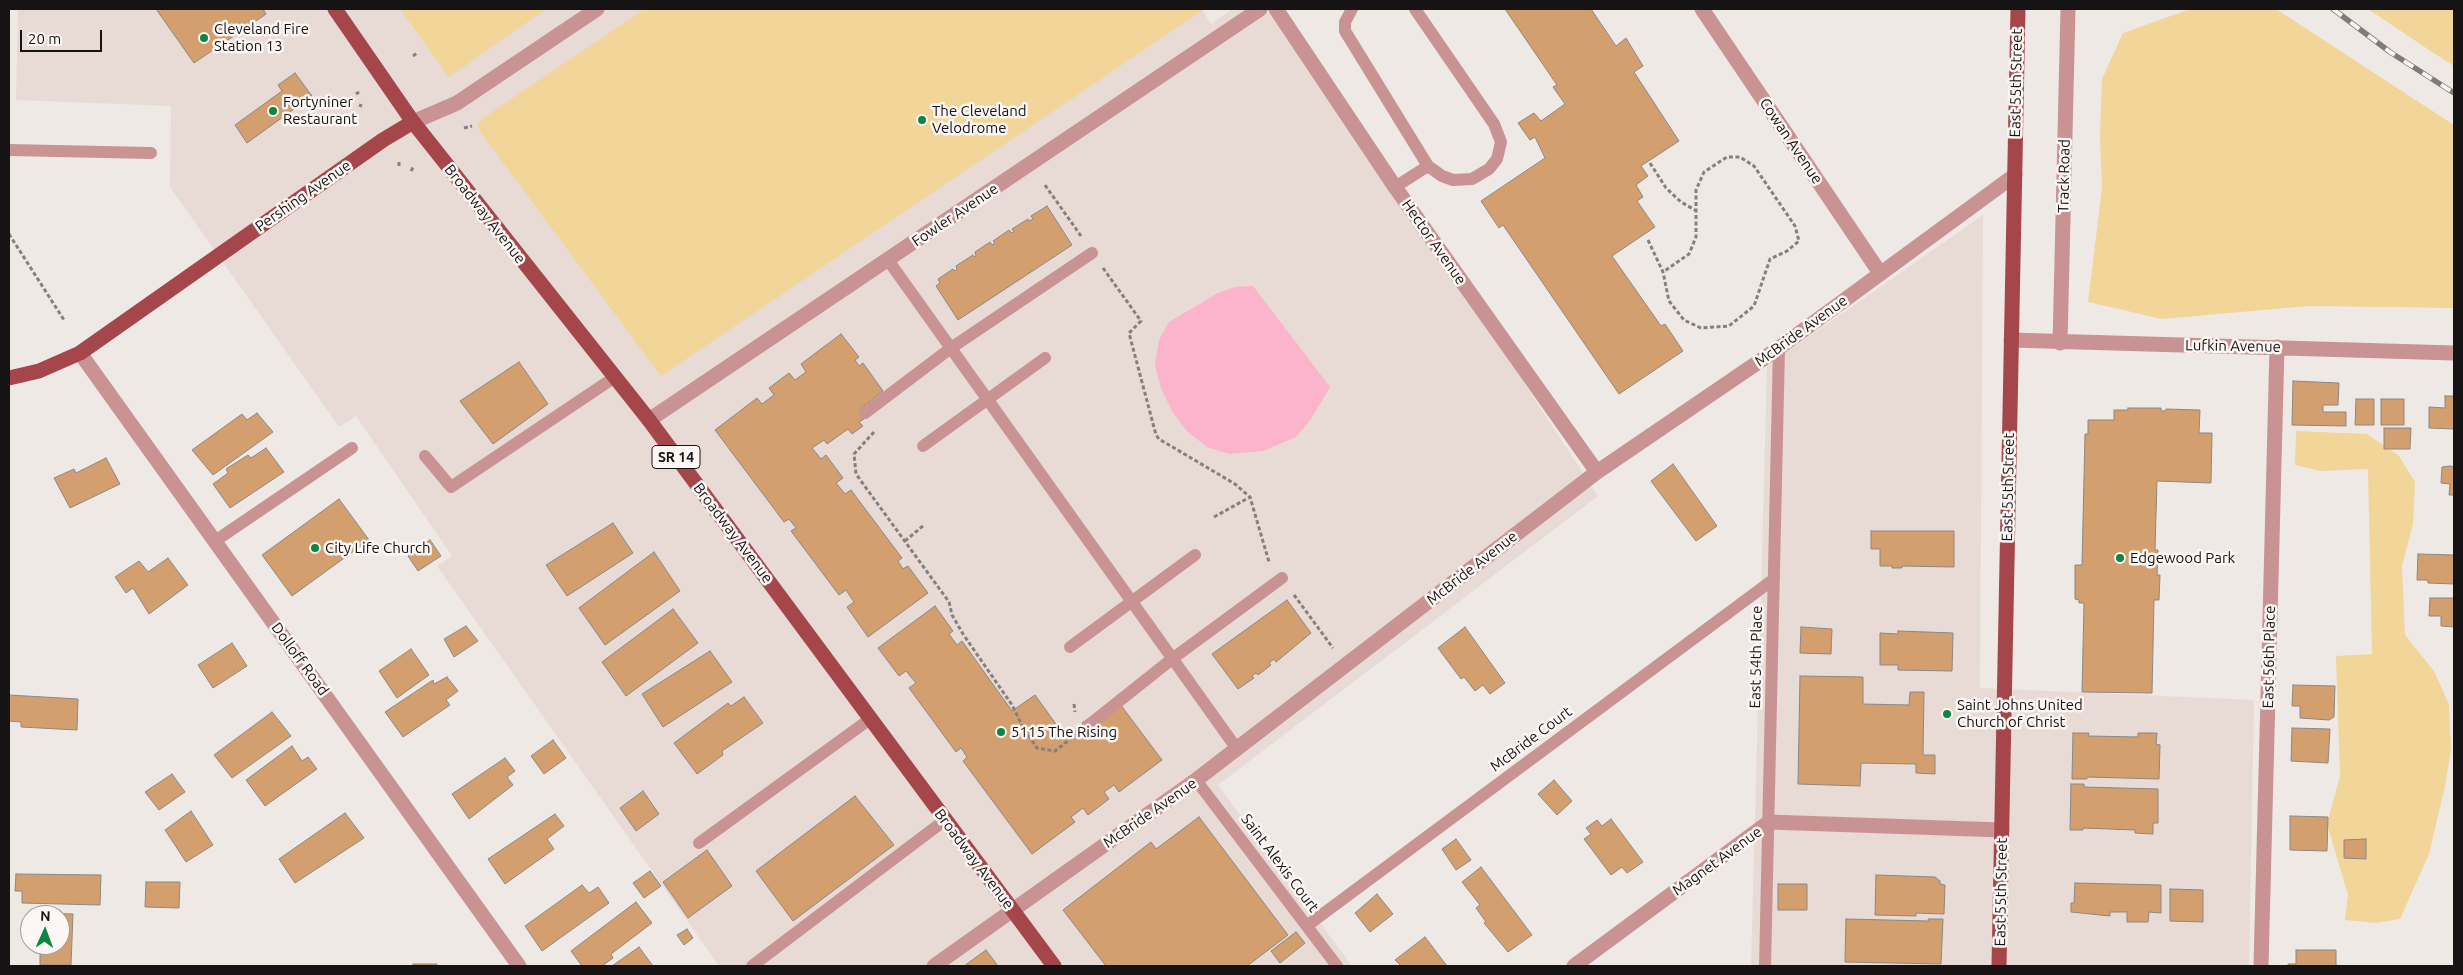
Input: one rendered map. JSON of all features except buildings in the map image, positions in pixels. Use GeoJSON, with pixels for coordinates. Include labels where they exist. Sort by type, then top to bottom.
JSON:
{"type":"FeatureCollection","features":[{"type":"Feature","properties":{"kind":"main road","name":"Broadway Avenue"},"geometry":{"type":"LineString","coordinates":[[335,9],[413,122],[649,420],[1054,966]]}},
{"type":"Feature","properties":{"kind":"main road","name":"East 55th Street"},"geometry":{"type":"LineString","coordinates":[[1999,966],[2018,9]]}},
{"type":"Feature","properties":{"kind":"main road","name":"Pershing Avenue"},"geometry":{"type":"LineString","coordinates":[[9,378],[39,371],[80,353],[374,146],[413,122]]}},
{"type":"Feature","properties":{"kind":"street","name":"Pershing Avenue"},"geometry":{"type":"LineString","coordinates":[[413,122],[457,103],[597,9]]}},
{"type":"Feature","properties":{"kind":"street","name":"Fowler Avenue"},"geometry":{"type":"LineString","coordinates":[[649,420],[1260,9]]}},
{"type":"Feature","properties":{"kind":"street","name":"Hector Avenue"},"geometry":{"type":"LineString","coordinates":[[1276,9],[1395,187],[1597,472]]}},
{"type":"Feature","properties":{"kind":"street","name":"Cowan Avenue"},"geometry":{"type":"LineString","coordinates":[[1702,9],[1880,273]]}},
{"type":"Feature","properties":{"kind":"street","name":"Track Road"},"geometry":{"type":"LineString","coordinates":[[2060,343],[2068,9]]}},
{"type":"Feature","properties":{"kind":"street","name":"McBride Avenue"},"geometry":{"type":"LineString","coordinates":[[934,966],[1196,780],[1597,472],[1779,348],[2015,175]]}},
{"type":"Feature","properties":{"kind":"street","name":"Lufkin Avenue"},"geometry":{"type":"LineString","coordinates":[[2011,340],[2060,343],[2277,347],[2454,353]]}},
{"type":"Feature","properties":{"kind":"street","name":"East 56th Place"},"geometry":{"type":"LineString","coordinates":[[2261,966],[2277,347]]}},
{"type":"Feature","properties":{"kind":"street","name":"Dolloff Road"},"geometry":{"type":"LineString","coordinates":[[80,353],[519,966]]}},
{"type":"Feature","properties":{"kind":"street","name":"Magnet Avenue"},"geometry":{"type":"LineString","coordinates":[[1574,966],[1769,822],[2002,830]]}},
{"type":"Feature","properties":{"kind":"lane"},"geometry":{"type":"LineString","coordinates":[[1352,9],[1345,22],[1345,31],[1428,166],[1442,176],[1453,180],[1472,179],[1489,169],[1497,158],[1501,142],[1494,124],[1415,9]]}},
{"type":"Feature","properties":{"kind":"lane"},"geometry":{"type":"LineString","coordinates":[[9,150],[151,153]]}},
{"type":"Feature","properties":{"kind":"lane"},"geometry":{"type":"LineString","coordinates":[[1395,187],[1428,166]]}},
{"type":"Feature","properties":{"kind":"lane"},"geometry":{"type":"LineString","coordinates":[[865,413],[951,348],[1092,253]]}},
{"type":"Feature","properties":{"kind":"lane"},"geometry":{"type":"LineString","coordinates":[[888,260],[1237,749]]}},
{"type":"Feature","properties":{"kind":"lane","name":"East 54th Place"},"geometry":{"type":"LineString","coordinates":[[1765,966],[1779,348]]}},
{"type":"Feature","properties":{"kind":"lane"},"geometry":{"type":"LineString","coordinates":[[923,446],[1045,358]]}},
{"type":"Feature","properties":{"kind":"lane"},"geometry":{"type":"LineString","coordinates":[[425,456],[451,487],[614,377]]}},
{"type":"Feature","properties":{"kind":"lane"},"geometry":{"type":"LineString","coordinates":[[215,541],[352,448]]}},
{"type":"Feature","properties":{"kind":"lane"},"geometry":{"type":"LineString","coordinates":[[1070,647],[1194,555]]}},
{"type":"Feature","properties":{"kind":"lane"},"geometry":{"type":"LineString","coordinates":[[1081,725],[1282,578]]}},
{"type":"Feature","properties":{"kind":"lane","name":"McBride Court"},"geometry":{"type":"LineString","coordinates":[[1308,925],[1774,579]]}},
{"type":"Feature","properties":{"kind":"lane"},"geometry":{"type":"LineString","coordinates":[[699,843],[870,719]]}},
{"type":"Feature","properties":{"kind":"lane","name":"Saint Alexis Court"},"geometry":{"type":"LineString","coordinates":[[1196,780],[1308,925],[1337,966]]}},
{"type":"Feature","properties":{"kind":"lane"},"geometry":{"type":"LineString","coordinates":[[752,966],[945,820]]}},
{"type":"Feature","properties":{"kind":"path"},"geometry":{"type":"LineString","coordinates":[[413,56],[417,53]]}},
{"type":"Feature","properties":{"kind":"path"},"geometry":{"type":"LineString","coordinates":[[464,128],[472,126]]}},
{"type":"Feature","properties":{"kind":"path"},"geometry":{"type":"LineString","coordinates":[[1648,240],[1664,272],[1669,301],[1684,320],[1701,328],[1729,326],[1754,306],[1770,258],[1787,251],[1799,241],[1795,226],[1754,166],[1740,156],[1727,157],[1704,172],[1696,190],[1696,237],[1689,254],[1664,272]]}},
{"type":"Feature","properties":{"kind":"path"},"geometry":{"type":"LineString","coordinates":[[399,162],[399,168]]}},
{"type":"Feature","properties":{"kind":"path"},"geometry":{"type":"LineString","coordinates":[[1650,162],[1666,188],[1681,202],[1696,210]]}},
{"type":"Feature","properties":{"kind":"path"},"geometry":{"type":"LineString","coordinates":[[411,171],[414,166]]}},
{"type":"Feature","properties":{"kind":"path"},"geometry":{"type":"LineString","coordinates":[[1045,185],[1140,321],[1129,333],[1151,422],[1159,439],[1236,484],[1250,497],[1214,517]]}},
{"type":"Feature","properties":{"kind":"path"},"geometry":{"type":"LineString","coordinates":[[9,234],[64,320]]}},
{"type":"Feature","properties":{"kind":"path"},"geometry":{"type":"LineString","coordinates":[[876,430],[854,454],[856,474],[949,602],[952,615],[963,634],[1012,705],[1037,748],[1055,751],[1075,735],[1081,725],[1074,704]]}},
{"type":"Feature","properties":{"kind":"path"},"geometry":{"type":"LineString","coordinates":[[905,541],[924,525]]}},
{"type":"Feature","properties":{"kind":"shaded area"},"geometry":{"type":"Polygon","coordinates":[[[18,9],[1202,9],[1211,24],[1232,9],[1279,9],[1598,496],[1218,785],[1352,966],[719,966],[437,566],[452,556],[356,416],[339,427],[170,187],[171,106],[16,100],[18,9]]]}},
{"type":"Feature","properties":{"kind":"shaded area"},"geometry":{"type":"Polygon","coordinates":[[[400,9],[546,9],[449,77],[400,9]]]}},
{"type":"Feature","properties":{"kind":"shaded area"},"geometry":{"type":"Polygon","coordinates":[[[645,9],[1203,10],[661,376],[479,130],[478,124],[483,118],[645,9]]]}},
{"type":"Feature","properties":{"kind":"shaded area"},"geometry":{"type":"Polygon","coordinates":[[[2190,9],[2276,9],[2454,125],[2454,308],[2309,306],[2162,319],[2088,302],[2102,188],[2100,136],[2102,79],[2123,33],[2190,9]]]}},
{"type":"Feature","properties":{"kind":"shaded area"},"geometry":{"type":"Polygon","coordinates":[[[2368,9],[2454,9],[2454,66],[2432,52],[2368,9]]]}},
{"type":"Feature","properties":{"kind":"shaded area"},"geometry":{"type":"Polygon","coordinates":[[[1983,215],[1980,688],[2254,700],[2249,966],[1751,966],[1767,366],[1983,215]]]}},
{"type":"Feature","properties":{"kind":"shaded area"},"geometry":{"type":"Polygon","coordinates":[[[1253,286],[1330,387],[1311,419],[1296,437],[1263,451],[1229,454],[1207,447],[1187,431],[1173,413],[1161,388],[1155,365],[1159,340],[1169,322],[1218,293],[1235,287],[1253,286]]]}},
{"type":"Feature","properties":{"kind":"shaded area"},"geometry":{"type":"Polygon","coordinates":[[[2296,431],[2367,434],[2399,456],[2415,482],[2413,524],[2402,566],[2405,635],[2434,671],[2449,704],[2451,750],[2445,786],[2429,854],[2400,919],[2376,923],[2345,920],[2348,895],[2327,824],[2340,776],[2336,656],[2372,654],[2368,469],[2320,471],[2295,465],[2296,431]]]}},
{"type":"Feature","properties":{"kind":"railway"},"geometry":{"type":"LineString","coordinates":[[2333,9],[2390,52],[2454,93]]}},
{"type":"Feature","properties":{"kind":"place","name":"Cleveland Fire Station 13"},"geometry":{"type":"Point","coordinates":[204,38]}},
{"type":"Feature","properties":{"kind":"place","name":"Fortyniner Restaurant"},"geometry":{"type":"Point","coordinates":[273,111]}},
{"type":"Feature","properties":{"kind":"place","name":"The Cleveland Velodrome"},"geometry":{"type":"Point","coordinates":[922,120]}},
{"type":"Feature","properties":{"kind":"place","name":"City Life Church"},"geometry":{"type":"Point","coordinates":[315,548]}},
{"type":"Feature","properties":{"kind":"place","name":"Edgewood Park"},"geometry":{"type":"Point","coordinates":[2120,558]}},
{"type":"Feature","properties":{"kind":"place","name":"Saint Johns United Church of Christ"},"geometry":{"type":"Point","coordinates":[1947,714]}},
{"type":"Feature","properties":{"kind":"place","name":"5115 The Rising"},"geometry":{"type":"Point","coordinates":[1001,732]}}]}
